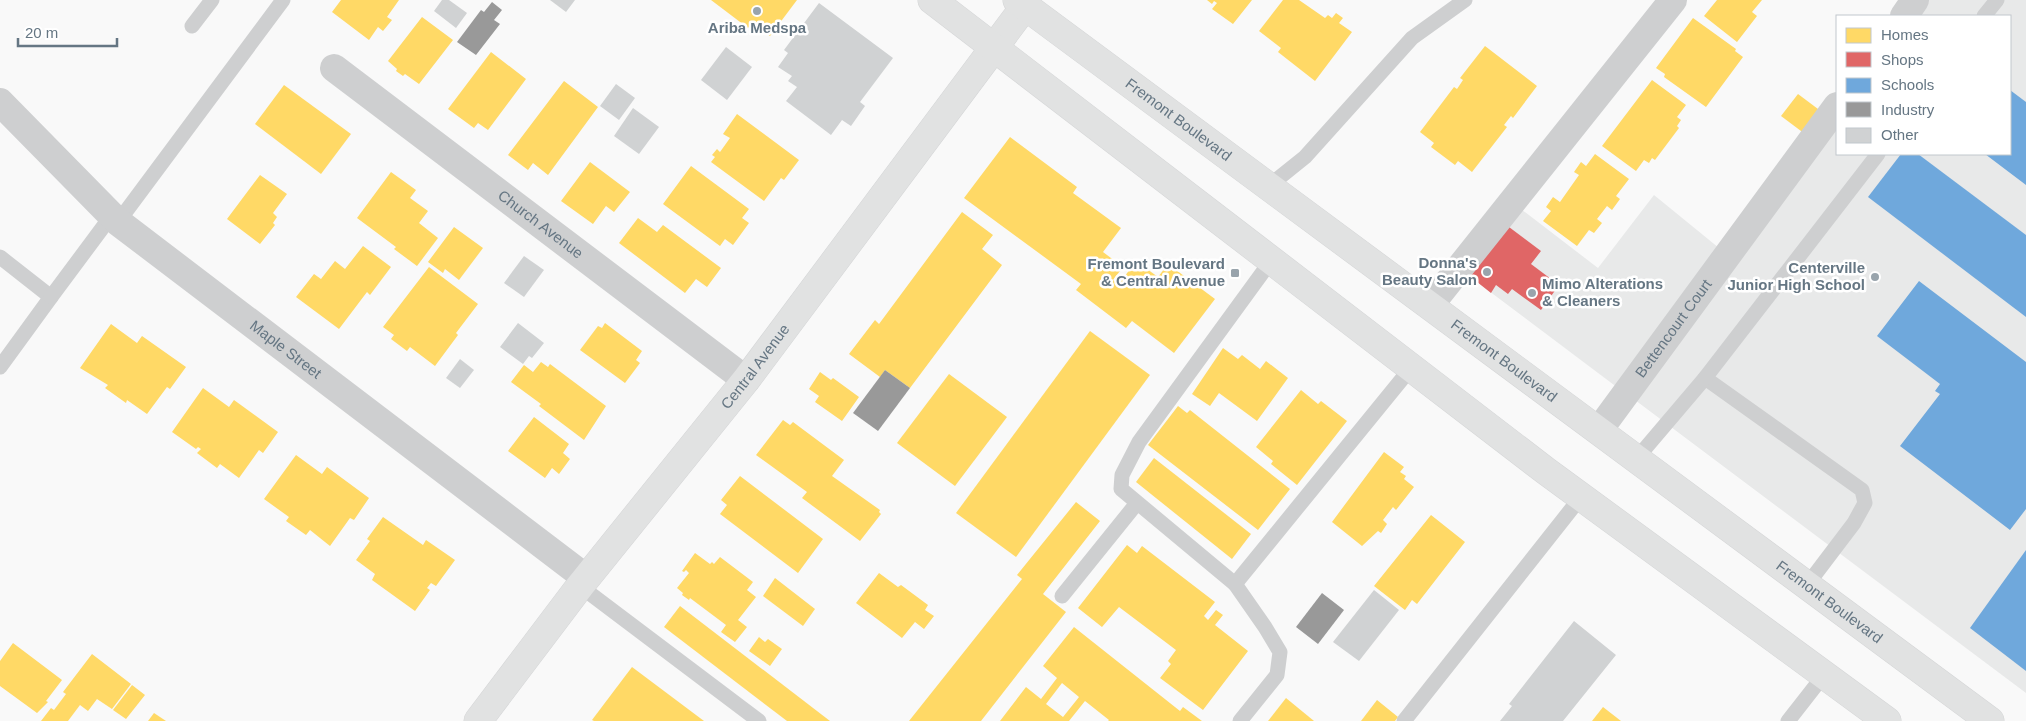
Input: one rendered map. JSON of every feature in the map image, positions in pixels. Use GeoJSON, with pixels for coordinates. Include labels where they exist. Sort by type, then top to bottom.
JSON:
{"type":"FeatureCollection","features":[{"type":"Feature","properties":{"kind":"main road"},"geometry":{"type":"LineString","coordinates":[[932,0],[1581,497],[1887,721]]}},
{"type":"Feature","properties":{"kind":"main road","name":"Central Avenue"},"geometry":{"type":"LineString","coordinates":[[478,721],[583,582],[746,380],[993,47],[1021,2]]}},
{"type":"Feature","properties":{"kind":"main road","name":"Fremont Boulevard"},"geometry":{"type":"LineString","coordinates":[[1021,2],[1990,721]]}},
{"type":"Feature","properties":{"kind":"street"},"geometry":{"type":"LineString","coordinates":[[1430,305],[1673,0]]}},
{"type":"Feature","properties":{"kind":"street"},"geometry":{"type":"LineString","coordinates":[[1905,15],[1916,0]]}},
{"type":"Feature","properties":{"kind":"street","name":"Church Avenue"},"geometry":{"type":"LineString","coordinates":[[334,68],[746,380]]}},
{"type":"Feature","properties":{"kind":"street","name":"Maple Street"},"geometry":{"type":"LineString","coordinates":[[0,102],[115,219],[583,582]]}},
{"type":"Feature","properties":{"kind":"street","name":"Bettencourt Court"},"geometry":{"type":"LineString","coordinates":[[1599,430],[1836,107]]}},
{"type":"Feature","properties":{"kind":"lane"},"geometry":{"type":"LineString","coordinates":[[192,26],[212,0]]}},
{"type":"Feature","properties":{"kind":"lane"},"geometry":{"type":"LineString","coordinates":[[0,367],[51,297],[115,219],[284,0]]}},
{"type":"Feature","properties":{"kind":"lane"},"geometry":{"type":"LineString","coordinates":[[1269,186],[1305,157],[1412,38],[1465,0]]}},
{"type":"Feature","properties":{"kind":"lane"},"geometry":{"type":"LineString","coordinates":[[1985,15],[1997,0]]}},
{"type":"Feature","properties":{"kind":"lane"},"geometry":{"type":"LineString","coordinates":[[1637,458],[1706,378],[1877,155]]}},
{"type":"Feature","properties":{"kind":"lane"},"geometry":{"type":"LineString","coordinates":[[0,257],[51,297]]}},
{"type":"Feature","properties":{"kind":"lane"},"geometry":{"type":"LineString","coordinates":[[1240,721],[1277,675],[1280,652],[1235,584],[1121,490],[1122,475],[1139,442],[1271,261]]}},
{"type":"Feature","properties":{"kind":"lane"},"geometry":{"type":"LineString","coordinates":[[1235,584],[1411,368]]}},
{"type":"Feature","properties":{"kind":"lane"},"geometry":{"type":"LineString","coordinates":[[1706,378],[1862,490],[1865,503],[1854,523],[1807,585]]}},
{"type":"Feature","properties":{"kind":"lane"},"geometry":{"type":"LineString","coordinates":[[1404,721],[1581,497]]}},
{"type":"Feature","properties":{"kind":"lane"},"geometry":{"type":"LineString","coordinates":[[1062,596],[1137,503]]}},
{"type":"Feature","properties":{"kind":"lane"},"geometry":{"type":"LineString","coordinates":[[583,582],[759,721]]}},
{"type":"Feature","properties":{"kind":"lane"},"geometry":{"type":"LineString","coordinates":[[1788,721],[1824,675]]}},
{"type":"Feature","properties":{"kind":"shaded area","name":"Centerville Junior High School"},"geometry":{"type":"Polygon","coordinates":[[[1926,0],[2026,0],[2026,693],[1635,400],[1836,123],[1836,155],[2011,155],[2011,15],[1915,15],[1926,0]]]}},
{"type":"Feature","properties":{"kind":"shaded area"},"geometry":{"type":"Polygon","coordinates":[[[1654,195],[1719,248],[1618,388],[1465,273],[1517,206],[1598,268],[1654,195]]]}},
{"type":"Feature","properties":{"kind":"building: Homes"},"geometry":{"type":"Polygon","coordinates":[[[341,0],[399,0],[387,17],[392,20],[383,31],[378,27],[369,40],[332,12],[341,0]]]}},
{"type":"Feature","properties":{"kind":"building: Homes","name":"Ariba Medspa"},"geometry":{"type":"Polygon","coordinates":[[[711,0],[797,0],[770,36],[752,23],[748,28],[711,0]]]}},
{"type":"Feature","properties":{"kind":"building: Homes"},"geometry":{"type":"Polygon","coordinates":[[[1207,0],[1252,0],[1233,24],[1212,9],[1217,3],[1214,1],[1212,4],[1207,0]]]}},
{"type":"Feature","properties":{"kind":"building: Homes"},"geometry":{"type":"Polygon","coordinates":[[[1283,0],[1299,0],[1325,18],[1328,15],[1332,18],[1336,13],[1343,18],[1339,23],[1352,32],[1315,81],[1278,52],[1281,48],[1259,31],[1283,0]]]}},
{"type":"Feature","properties":{"kind":"building: Homes"},"geometry":{"type":"Polygon","coordinates":[[[1717,0],[1762,0],[1752,12],[1757,16],[1737,42],[1704,16],[1717,0]]]}},
{"type":"Feature","properties":{"kind":"building: Homes"},"geometry":{"type":"Polygon","coordinates":[[[422,17],[453,40],[419,84],[405,74],[403,76],[396,71],[397,69],[388,61],[422,17]]]}},
{"type":"Feature","properties":{"kind":"building: Homes"},"geometry":{"type":"Polygon","coordinates":[[[1693,18],[1736,49],[1735,51],[1743,57],[1706,107],[1664,77],[1665,74],[1656,68],[1693,18]]]}},
{"type":"Feature","properties":{"kind":"building: Homes"},"geometry":{"type":"Polygon","coordinates":[[[1485,46],[1537,86],[1513,118],[1511,116],[1504,125],[1507,127],[1472,172],[1458,161],[1455,165],[1431,147],[1434,143],[1420,132],[1454,87],[1457,89],[1463,80],[1460,78],[1485,46]]]}},
{"type":"Feature","properties":{"kind":"building: Homes"},"geometry":{"type":"Polygon","coordinates":[[[491,52],[526,79],[488,130],[478,123],[474,128],[448,109],[491,52]]]}},
{"type":"Feature","properties":{"kind":"building: Homes"},"geometry":{"type":"Polygon","coordinates":[[[1652,80],[1686,105],[1677,117],[1681,120],[1677,126],[1679,128],[1655,160],[1652,158],[1649,163],[1644,160],[1636,171],[1602,146],[1652,80]]]}},
{"type":"Feature","properties":{"kind":"building: Homes"},"geometry":{"type":"Polygon","coordinates":[[[564,81],[598,107],[548,175],[533,163],[528,170],[508,155],[564,81]]]}},
{"type":"Feature","properties":{"kind":"building: Homes"},"geometry":{"type":"Polygon","coordinates":[[[284,85],[351,134],[321,174],[255,124],[284,85]]]}},
{"type":"Feature","properties":{"kind":"building: Homes"},"geometry":{"type":"Polygon","coordinates":[[[1798,94],[1822,112],[1805,134],[1781,116],[1798,94]]]}},
{"type":"Feature","properties":{"kind":"building: Homes"},"geometry":{"type":"Polygon","coordinates":[[[737,114],[799,160],[784,180],[781,178],[764,201],[711,162],[715,157],[712,155],[717,149],[720,152],[730,138],[723,134],[737,114]]]}},
{"type":"Feature","properties":{"kind":"building: Homes"},"geometry":{"type":"Polygon","coordinates":[[[1010,137],[1077,187],[1073,193],[1121,228],[1103,252],[1123,267],[1113,280],[1119,284],[1136,261],[1158,277],[1168,264],[1215,299],[1174,353],[1132,321],[1126,328],[1076,290],[1081,284],[964,198],[1010,137]]]}},
{"type":"Feature","properties":{"kind":"building: Homes"},"geometry":{"type":"Polygon","coordinates":[[[1595,154],[1629,179],[1616,196],[1620,199],[1612,210],[1607,206],[1597,219],[1602,223],[1594,233],[1589,230],[1577,246],[1543,221],[1551,211],[1546,207],[1553,197],[1560,202],[1579,175],[1574,172],[1581,162],[1586,166],[1595,154]]]}},
{"type":"Feature","properties":{"kind":"building: Homes"},"geometry":{"type":"Polygon","coordinates":[[[590,162],[630,192],[614,212],[606,206],[593,224],[561,201],[590,162]]]}},
{"type":"Feature","properties":{"kind":"building: Homes"},"geometry":{"type":"Polygon","coordinates":[[[691,166],[749,209],[742,218],[749,223],[733,245],[725,239],[720,246],[663,204],[691,166]]]}},
{"type":"Feature","properties":{"kind":"building: Homes"},"geometry":{"type":"Polygon","coordinates":[[[391,172],[416,190],[410,198],[428,211],[419,223],[438,238],[417,266],[394,249],[396,247],[357,218],[391,172]]]}},
{"type":"Feature","properties":{"kind":"building: Homes"},"geometry":{"type":"Polygon","coordinates":[[[260,175],[287,194],[273,213],[277,217],[273,223],[275,225],[260,244],[227,219],[260,175]]]}},
{"type":"Feature","properties":{"kind":"building: Homes"},"geometry":{"type":"Polygon","coordinates":[[[962,212],[993,235],[982,249],[1002,265],[910,388],[885,370],[880,377],[849,354],[875,320],[879,324],[962,212]]]}},
{"type":"Feature","properties":{"kind":"building: Homes"},"geometry":{"type":"Polygon","coordinates":[[[638,218],[657,232],[663,225],[721,268],[707,287],[696,279],[685,293],[619,243],[638,218]]]}},
{"type":"Feature","properties":{"kind":"building: Homes"},"geometry":{"type":"Polygon","coordinates":[[[454,227],[483,248],[459,280],[445,269],[443,273],[428,262],[454,227]]]}},
{"type":"Feature","properties":{"kind":"building: Homes"},"geometry":{"type":"Polygon","coordinates":[[[363,246],[391,267],[370,295],[367,292],[339,329],[296,297],[314,274],[321,279],[335,261],[345,269],[363,246]]]}},
{"type":"Feature","properties":{"kind":"building: Homes"},"geometry":{"type":"Polygon","coordinates":[[[429,267],[478,304],[456,333],[458,335],[435,366],[410,347],[407,351],[391,339],[394,335],[383,327],[429,267]]]}},
{"type":"Feature","properties":{"kind":"building: Homes"},"geometry":{"type":"Polygon","coordinates":[[[605,323],[642,351],[636,360],[640,363],[625,383],[580,350],[598,326],[602,328],[605,323]]]}},
{"type":"Feature","properties":{"kind":"building: Homes"},"geometry":{"type":"Polygon","coordinates":[[[111,324],[137,343],[142,336],[186,367],[170,389],[167,387],[147,414],[127,400],[126,403],[105,388],[108,385],[80,368],[111,324]]]}},
{"type":"Feature","properties":{"kind":"building: Homes"},"geometry":{"type":"Polygon","coordinates":[[[1090,331],[1150,375],[1016,557],[956,513],[1090,331]]]}},
{"type":"Feature","properties":{"kind":"building: Homes"},"geometry":{"type":"Polygon","coordinates":[[[1223,348],[1238,359],[1242,355],[1260,369],[1266,361],[1288,378],[1257,421],[1219,393],[1210,406],[1192,394],[1223,348]]]}},
{"type":"Feature","properties":{"kind":"building: Homes"},"geometry":{"type":"Polygon","coordinates":[[[541,362],[548,367],[550,364],[606,406],[584,440],[511,382],[524,365],[533,372],[541,362]]]}},
{"type":"Feature","properties":{"kind":"building: Homes"},"geometry":{"type":"Polygon","coordinates":[[[820,372],[831,380],[833,378],[859,397],[842,421],[815,402],[819,396],[809,389],[820,372]]]}},
{"type":"Feature","properties":{"kind":"building: Homes"},"geometry":{"type":"Polygon","coordinates":[[[949,374],[1007,417],[955,486],[897,443],[949,374]]]}},
{"type":"Feature","properties":{"kind":"building: Homes"},"geometry":{"type":"Polygon","coordinates":[[[203,388],[229,407],[234,400],[278,432],[263,453],[259,450],[239,478],[220,464],[217,468],[197,453],[201,449],[198,447],[196,449],[172,432],[203,388]]]}},
{"type":"Feature","properties":{"kind":"building: Homes"},"geometry":{"type":"Polygon","coordinates":[[[1301,390],[1318,404],[1321,401],[1347,421],[1297,485],[1271,464],[1273,461],[1256,447],[1301,390]]]}},
{"type":"Feature","properties":{"kind":"building: Homes"},"geometry":{"type":"Polygon","coordinates":[[[1178,406],[1187,413],[1190,410],[1290,489],[1258,530],[1148,445],[1178,406]]]}},
{"type":"Feature","properties":{"kind":"building: Homes"},"geometry":{"type":"Polygon","coordinates":[[[534,417],[569,444],[563,453],[570,459],[559,474],[552,468],[545,478],[508,451],[534,417]]]}},
{"type":"Feature","properties":{"kind":"building: Homes"},"geometry":{"type":"Polygon","coordinates":[[[783,420],[790,425],[793,422],[844,460],[832,476],[880,510],[881,514],[860,541],[802,498],[807,492],[756,455],[783,420]]]}},
{"type":"Feature","properties":{"kind":"building: Homes"},"geometry":{"type":"Polygon","coordinates":[[[1384,452],[1404,467],[1400,472],[1406,476],[1404,479],[1414,487],[1396,510],[1393,507],[1383,520],[1387,524],[1381,533],[1378,531],[1362,546],[1332,522],[1384,452]]]}},
{"type":"Feature","properties":{"kind":"building: Homes"},"geometry":{"type":"Polygon","coordinates":[[[296,455],[322,474],[327,467],[369,498],[354,520],[350,518],[330,546],[310,530],[306,535],[286,521],[289,517],[264,499],[296,455]]]}},
{"type":"Feature","properties":{"kind":"building: Homes"},"geometry":{"type":"Polygon","coordinates":[[[1154,458],[1251,534],[1232,559],[1136,482],[1154,458]]]}},
{"type":"Feature","properties":{"kind":"building: Homes"},"geometry":{"type":"Polygon","coordinates":[[[740,476],[823,539],[798,573],[720,514],[727,505],[721,500],[740,476]]]}},
{"type":"Feature","properties":{"kind":"building: Homes"},"geometry":{"type":"Polygon","coordinates":[[[1076,502],[1100,521],[1043,594],[1066,612],[981,721],[909,721],[1022,579],[1017,575],[1076,502]]]}},
{"type":"Feature","properties":{"kind":"building: Homes"},"geometry":{"type":"Polygon","coordinates":[[[1431,515],[1465,542],[1417,604],[1412,600],[1405,610],[1374,586],[1431,515]]]}},
{"type":"Feature","properties":{"kind":"building: Homes"},"geometry":{"type":"Polygon","coordinates":[[[383,517],[423,545],[426,540],[455,560],[436,586],[431,583],[427,588],[430,590],[415,611],[372,580],[375,574],[356,560],[370,541],[367,539],[383,517]]]}},
{"type":"Feature","properties":{"kind":"building: Homes"},"geometry":{"type":"Polygon","coordinates":[[[1127,545],[1137,553],[1142,546],[1215,602],[1204,616],[1208,620],[1216,610],[1223,615],[1215,625],[1248,651],[1203,710],[1160,678],[1171,664],[1168,661],[1176,650],[1119,607],[1102,627],[1078,608],[1127,545]]]}},
{"type":"Feature","properties":{"kind":"building: Homes"},"geometry":{"type":"Polygon","coordinates":[[[695,553],[710,564],[712,562],[714,564],[720,557],[753,582],[747,590],[756,597],[738,620],[747,627],[735,642],[721,632],[726,625],[690,598],[689,600],[682,595],[683,593],[677,588],[689,573],[686,570],[682,571],[695,553]]]}},
{"type":"Feature","properties":{"kind":"building: Homes"},"geometry":{"type":"Polygon","coordinates":[[[879,573],[898,587],[901,585],[928,605],[925,610],[934,616],[924,629],[915,622],[902,638],[856,603],[879,573]]]}},
{"type":"Feature","properties":{"kind":"building: Homes"},"geometry":{"type":"Polygon","coordinates":[[[775,578],[815,609],[803,626],[763,596],[775,578]]]}},
{"type":"Feature","properties":{"kind":"building: Homes"},"geometry":{"type":"Polygon","coordinates":[[[680,606],[830,721],[787,721],[664,627],[680,606]]]}},
{"type":"Feature","properties":{"kind":"building: Homes"},"geometry":{"type":"Polygon","coordinates":[[[1074,627],[1180,711],[1183,707],[1202,721],[1108,721],[1085,701],[1069,721],[1000,721],[1026,687],[1041,699],[1057,678],[1043,666],[1074,627]],[[1062,683],[1046,704],[1063,717],[1079,697],[1062,683]]]}},
{"type":"Feature","properties":{"kind":"building: Homes"},"geometry":{"type":"Polygon","coordinates":[[[759,637],[765,642],[768,639],[782,649],[770,666],[749,651],[759,637]]]}},
{"type":"Feature","properties":{"kind":"building: Homes"},"geometry":{"type":"Polygon","coordinates":[[[13,643],[62,680],[46,701],[48,702],[37,713],[0,686],[0,661],[13,643]]]}},
{"type":"Feature","properties":{"kind":"building: Homes"},"geometry":{"type":"Polygon","coordinates":[[[92,654],[131,684],[112,709],[97,699],[88,711],[80,705],[68,721],[41,721],[51,708],[54,710],[66,694],[63,692],[92,654]]]}},
{"type":"Feature","properties":{"kind":"building: Homes"},"geometry":{"type":"Polygon","coordinates":[[[632,667],[704,721],[592,720],[632,667]]]}},
{"type":"Feature","properties":{"kind":"building: Homes"},"geometry":{"type":"Polygon","coordinates":[[[132,685],[145,695],[126,719],[113,710],[132,685]]]}},
{"type":"Feature","properties":{"kind":"building: Homes"},"geometry":{"type":"Polygon","coordinates":[[[1286,698],[1314,721],[1268,721],[1286,698]]]}},
{"type":"Feature","properties":{"kind":"building: Homes"},"geometry":{"type":"Polygon","coordinates":[[[1377,700],[1398,717],[1395,721],[1361,721],[1377,700]]]}},
{"type":"Feature","properties":{"kind":"building: Homes"},"geometry":{"type":"Polygon","coordinates":[[[1603,707],[1621,721],[1592,721],[1603,707]]]}},
{"type":"Feature","properties":{"kind":"building: Homes"},"geometry":{"type":"Polygon","coordinates":[[[154,713],[166,721],[148,721],[154,713]]]}},
{"type":"Feature","properties":{"kind":"building: Shops"},"geometry":{"type":"Polygon","coordinates":[[[1505,224],[1541,251],[1531,264],[1559,285],[1541,310],[1512,289],[1508,294],[1496,285],[1491,293],[1467,274],[1505,224]]]}},
{"type":"Feature","properties":{"kind":"building: Schools"},"geometry":{"type":"Polygon","coordinates":[[[2011,91],[2026,102],[2026,185],[1986,155],[2011,155],[2011,91]]]}},
{"type":"Feature","properties":{"kind":"building: Schools"},"geometry":{"type":"Polygon","coordinates":[[[1900,155],[1919,155],[2026,235],[2026,317],[1868,197],[1900,155]]]}},
{"type":"Feature","properties":{"kind":"building: Schools"},"geometry":{"type":"Polygon","coordinates":[[[1919,281],[2026,362],[2026,509],[2010,530],[1900,446],[1940,394],[1935,391],[1940,384],[1877,336],[1919,281]]]}},
{"type":"Feature","properties":{"kind":"building: Schools"},"geometry":{"type":"Polygon","coordinates":[[[2026,550],[2026,671],[1970,628],[2026,550]]]}},
{"type":"Feature","properties":{"kind":"building: Industry"},"geometry":{"type":"Polygon","coordinates":[[[492,2],[502,10],[494,20],[500,24],[476,55],[457,42],[481,10],[484,12],[492,2]]]}},
{"type":"Feature","properties":{"kind":"building: Industry"},"geometry":{"type":"Polygon","coordinates":[[[885,370],[910,388],[878,431],[853,413],[885,370]]]}},
{"type":"Feature","properties":{"kind":"building: Industry"},"geometry":{"type":"Polygon","coordinates":[[[1322,593],[1344,610],[1318,644],[1296,627],[1322,593]]]}},
{"type":"Feature","properties":{"kind":"building: Other"},"geometry":{"type":"Polygon","coordinates":[[[442,0],[449,0],[467,13],[456,28],[434,11],[442,0]]]}},
{"type":"Feature","properties":{"kind":"building: Other"},"geometry":{"type":"Polygon","coordinates":[[[550,0],[575,0],[566,12],[550,0]]]}},
{"type":"Feature","properties":{"kind":"building: Other"},"geometry":{"type":"Polygon","coordinates":[[[819,3],[893,58],[860,102],[865,106],[851,126],[842,120],[831,135],[786,101],[797,87],[788,81],[792,76],[778,67],[788,53],[784,50],[819,3]]]}},
{"type":"Feature","properties":{"kind":"building: Other"},"geometry":{"type":"Polygon","coordinates":[[[726,47],[752,67],[727,100],[701,80],[726,47]]]}},
{"type":"Feature","properties":{"kind":"building: Other"},"geometry":{"type":"Polygon","coordinates":[[[616,84],[635,98],[619,120],[600,106],[616,84]]]}},
{"type":"Feature","properties":{"kind":"building: Other"},"geometry":{"type":"Polygon","coordinates":[[[633,108],[659,127],[639,154],[614,136],[633,108]]]}},
{"type":"Feature","properties":{"kind":"building: Other"},"geometry":{"type":"Polygon","coordinates":[[[524,256],[544,270],[524,297],[504,283],[524,256]]]}},
{"type":"Feature","properties":{"kind":"building: Other"},"geometry":{"type":"Polygon","coordinates":[[[518,323],[544,343],[532,358],[529,356],[523,364],[500,347],[518,323]]]}},
{"type":"Feature","properties":{"kind":"building: Other"},"geometry":{"type":"Polygon","coordinates":[[[460,359],[474,370],[460,388],[446,378],[460,359]]]}},
{"type":"Feature","properties":{"kind":"building: Other"},"geometry":{"type":"Polygon","coordinates":[[[1374,590],[1399,610],[1359,661],[1333,642],[1374,590]]]}},
{"type":"Feature","properties":{"kind":"building: Other"},"geometry":{"type":"Polygon","coordinates":[[[1574,621],[1616,655],[1563,721],[1500,721],[1512,706],[1509,704],[1574,621]]]}},
{"type":"Feature","properties":{"kind":"place","name":"Ariba Medspa"},"geometry":{"type":"Point","coordinates":[757,11]}},
{"type":"Feature","properties":{"kind":"place","name":"Donna's Beauty Salon"},"geometry":{"type":"Point","coordinates":[1487,272]}},
{"type":"Feature","properties":{"kind":"place","name":"Fremont Boulevard & Central Avenue"},"geometry":{"type":"Point","coordinates":[1235,273]}},
{"type":"Feature","properties":{"kind":"place","name":"Centerville Junior High School"},"geometry":{"type":"Point","coordinates":[1875,277]}},
{"type":"Feature","properties":{"kind":"place","name":"Mimo Alterations & Cleaners"},"geometry":{"type":"Point","coordinates":[1532,293]}}]}
